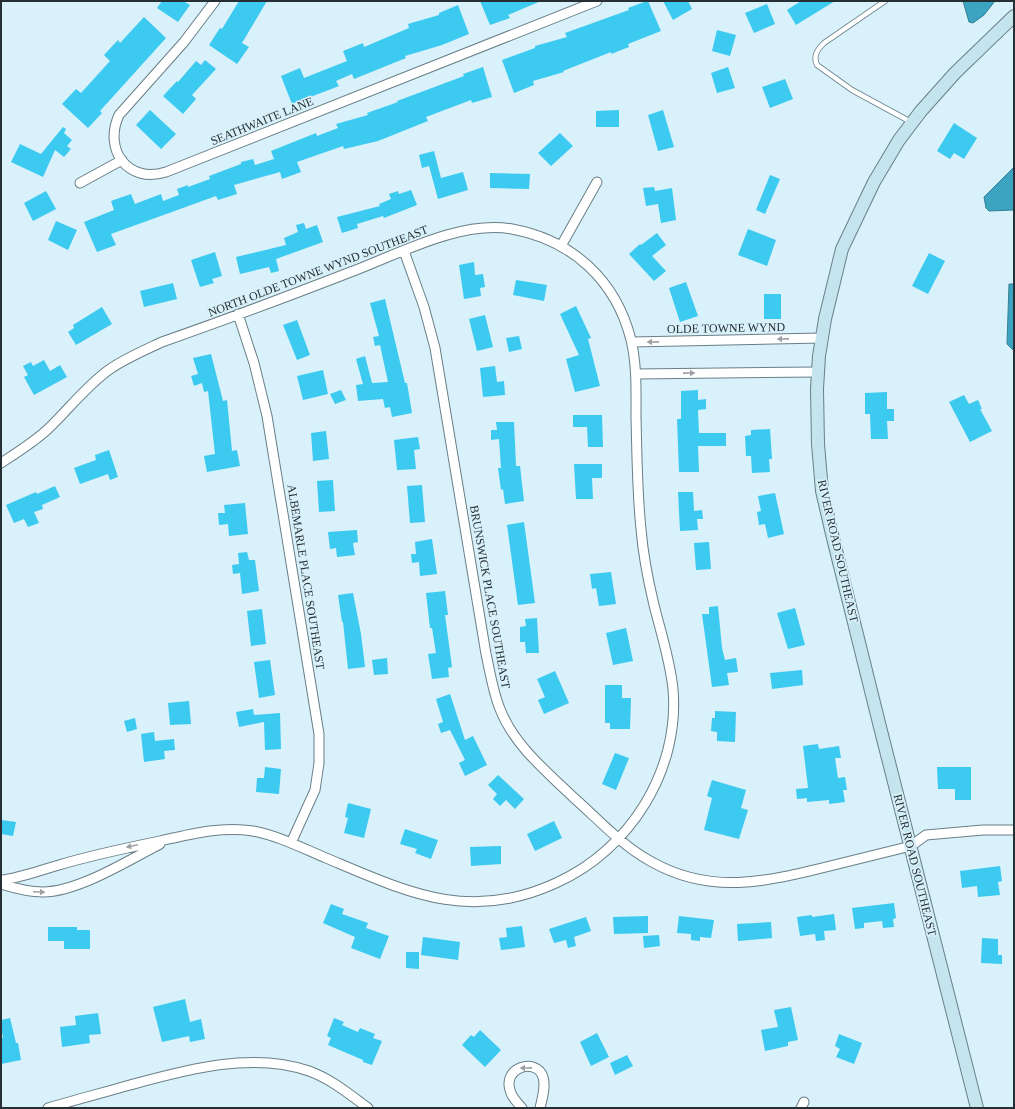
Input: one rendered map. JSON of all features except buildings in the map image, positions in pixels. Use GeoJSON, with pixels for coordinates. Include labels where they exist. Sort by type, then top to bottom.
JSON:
{"type":"FeatureCollection","features":[{"type":"Feature","properties":{"kind":"main road","name":"RIVER ROAD SOUTHEAST"},"geometry":{"type":"LineString","coordinates":[[977,1108],[880,727],[822,491],[817,418],[818,372],[822,338],[830,295],[842,249],[874,182],[899,140],[921,111],[955,73],[1014,16]]}},
{"type":"Feature","properties":{"kind":"street","name":"SEATHWAITE LANE"},"geometry":{"type":"LineString","coordinates":[[215,1],[184,42],[119,115],[115,124],[114,142],[117,152],[122,160],[136,173],[148,176],[166,172],[597,1]]}},
{"type":"Feature","properties":{"kind":"street"},"geometry":{"type":"LineString","coordinates":[[80,183],[122,160]]}},
{"type":"Feature","properties":{"kind":"street"},"geometry":{"type":"LineString","coordinates":[[561,246],[597,182]]}},
{"type":"Feature","properties":{"kind":"street","name":"NORTH OLDE TOWNE WYND SOUTHEAST"},"geometry":{"type":"LineString","coordinates":[[1,462],[28,445],[48,429],[87,388],[111,368],[144,350],[438,238],[476,228],[493,227],[510,229],[528,233],[561,246],[576,255],[591,267],[611,291],[620,309],[632,342],[636,374],[637,466],[641,529],[648,579],[668,656],[673,691],[673,704],[671,736],[661,770],[647,800],[619,839],[597,859],[584,868],[543,889],[521,897],[503,900],[464,902],[432,898],[405,891],[271,835],[254,831],[235,829],[204,831],[170,839]]}},
{"type":"Feature","properties":{"kind":"street","name":"BRUNSWICK PLACE SOUTHEAST"},"geometry":{"type":"LineString","coordinates":[[404,251],[431,328],[486,654],[500,709],[508,726],[531,756],[546,772],[619,839],[651,862],[667,870],[704,881],[728,883],[756,882],[911,846]]}},
{"type":"Feature","properties":{"kind":"street","name":"ALBEMARLE PLACE SOUTHEAST"},"geometry":{"type":"LineString","coordinates":[[238,314],[254,363],[267,416],[319,734],[319,763],[315,790],[291,843]]}},
{"type":"Feature","properties":{"kind":"street","name":"OLDE TOWNE WYND"},"geometry":{"type":"LineString","coordinates":[[632,342],[822,338]]}},
{"type":"Feature","properties":{"kind":"street"},"geometry":{"type":"LineString","coordinates":[[636,374],[818,372]]}},
{"type":"Feature","properties":{"kind":"street"},"geometry":{"type":"LineString","coordinates":[[911,846],[926,835],[983,830],[1014,830]]}},
{"type":"Feature","properties":{"kind":"street"},"geometry":{"type":"LineString","coordinates":[[1,880],[25,876],[96,855],[170,839]]}},
{"type":"Feature","properties":{"kind":"street"},"geometry":{"type":"LineString","coordinates":[[1,884],[31,891],[44,892],[61,889],[106,872],[170,839]]}},
{"type":"Feature","properties":{"kind":"street"},"geometry":{"type":"LineString","coordinates":[[48,1108],[176,1072],[218,1065],[253,1063],[286,1066],[310,1072],[339,1087],[368,1108]]}},
{"type":"Feature","properties":{"kind":"street"},"geometry":{"type":"LineString","coordinates":[[522,1108],[511,1094],[508,1082],[513,1071],[518,1068],[532,1067],[543,1075],[544,1087],[540,1108]]}},
{"type":"Feature","properties":{"kind":"lane"},"geometry":{"type":"LineString","coordinates":[[885,1],[824,43],[818,49],[815,55],[815,60],[817,65],[852,90],[912,123]]}},
{"type":"Feature","properties":{"kind":"water"},"geometry":{"type":"Polygon","coordinates":[[[963,1],[995,1],[984,15],[973,23],[969,22],[963,1]]]}},
{"type":"Feature","properties":{"kind":"water"},"geometry":{"type":"Polygon","coordinates":[[[1014,167],[1014,210],[989,211],[986,208],[984,197],[1014,167]]]}},
{"type":"Feature","properties":{"kind":"water"},"geometry":{"type":"Polygon","coordinates":[[[1009,284],[1014,284],[1014,351],[1007,344],[1009,284]]]}}]}
